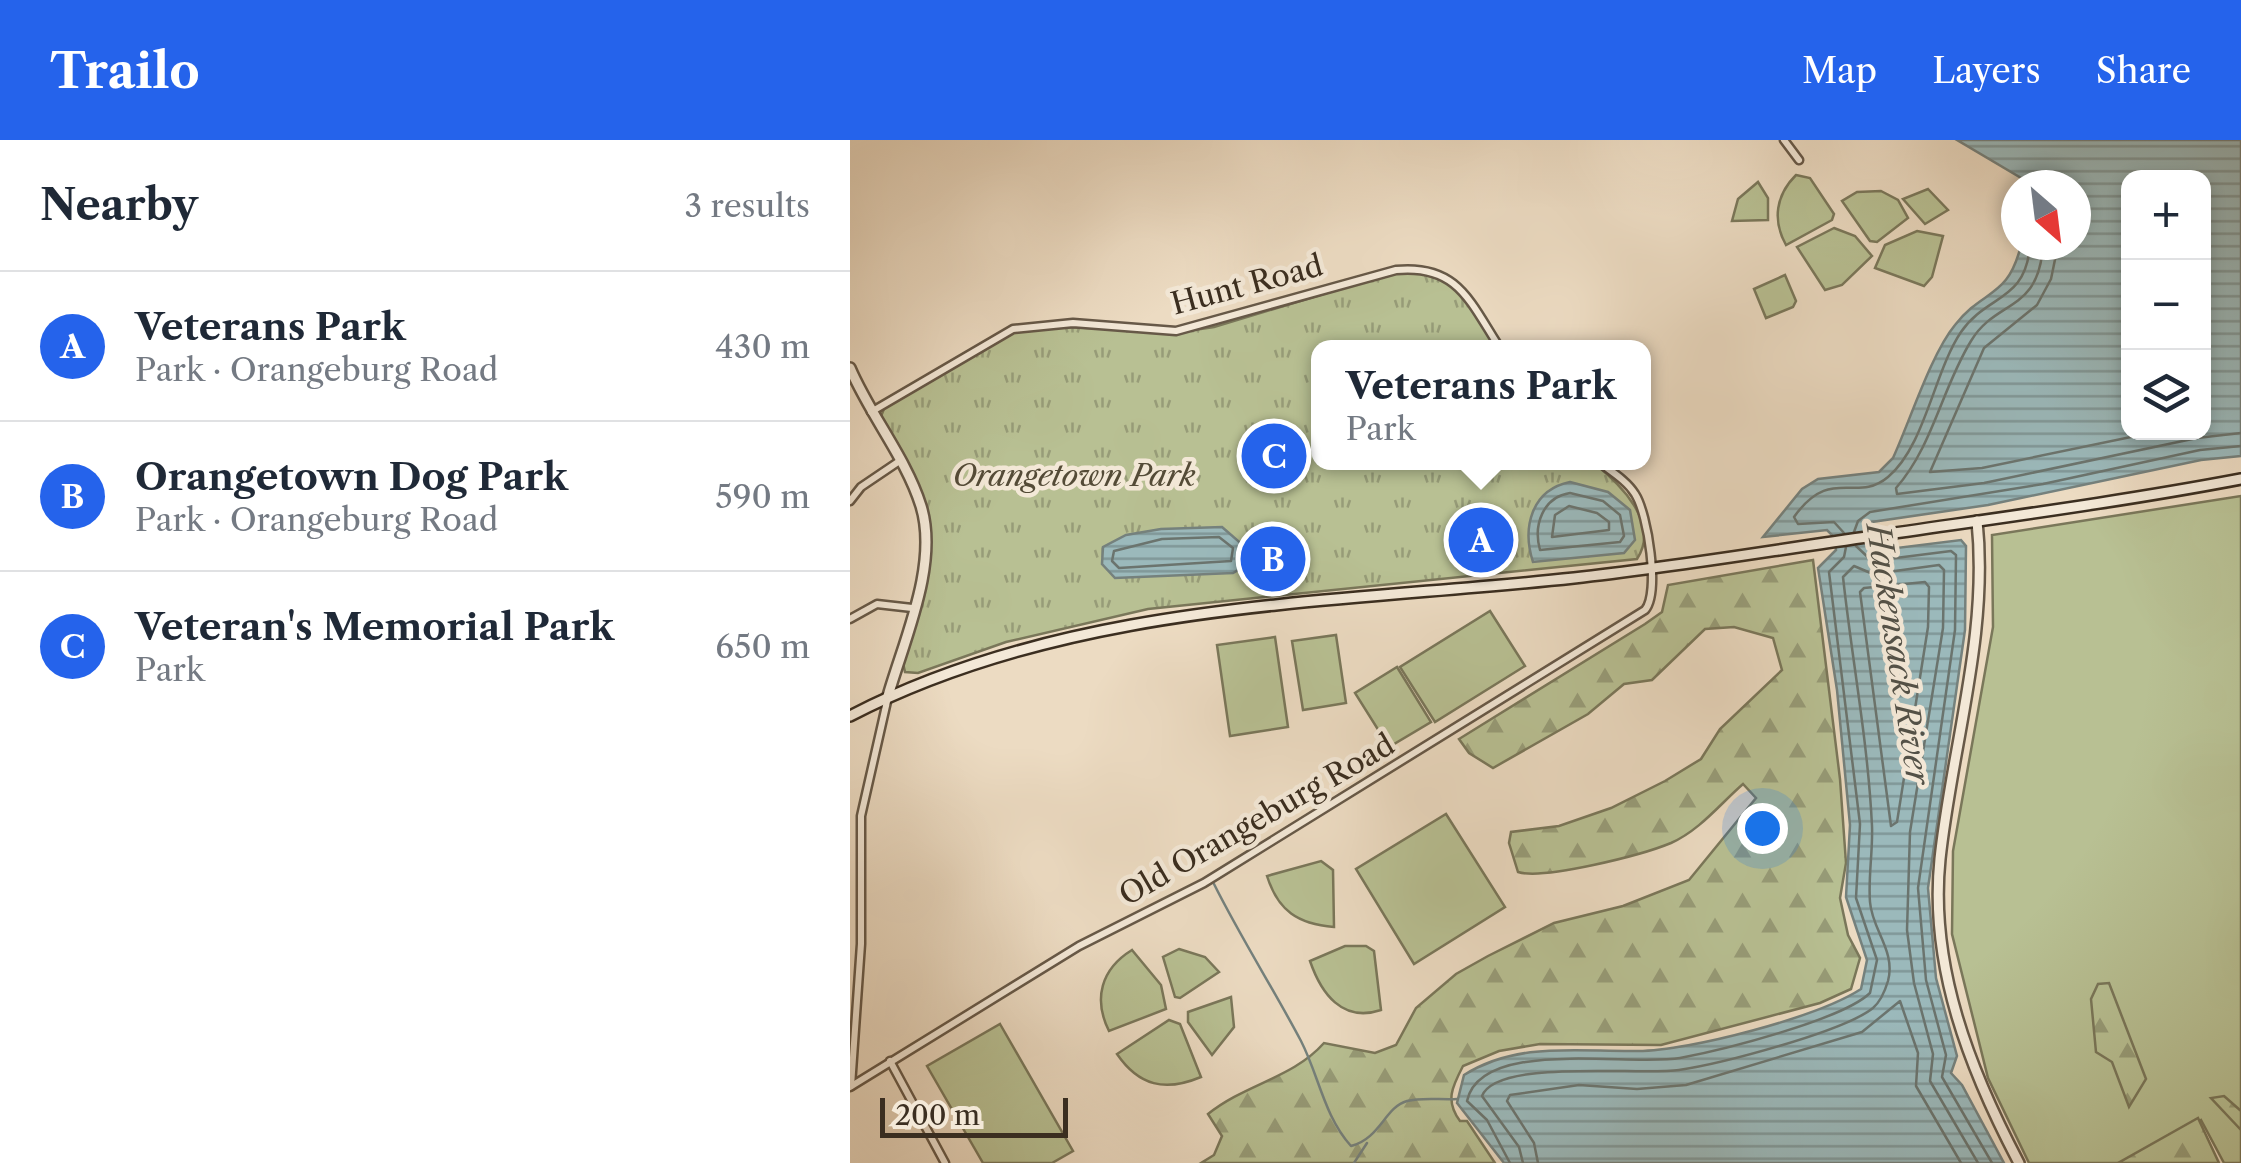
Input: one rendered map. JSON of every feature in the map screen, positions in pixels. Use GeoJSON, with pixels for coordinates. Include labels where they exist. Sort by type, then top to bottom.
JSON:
{"type":"FeatureCollection","features":[{"type":"Feature","properties":{"kind":"main road"},"geometry":{"type":"LineString","coordinates":[[850,368],[921,506],[925,526],[924,555],[888,696]]}},
{"type":"Feature","properties":{"kind":"main road"},"geometry":{"type":"LineString","coordinates":[[850,716],[888,696],[1011,653],[1157,621],[1651,568],[2241,479]]}},
{"type":"Feature","properties":{"kind":"main road"},"geometry":{"type":"LineString","coordinates":[[1977,521],[1978,614],[1944,831],[1939,910],[1943,954],[1963,1039],[2018,1163]]}},
{"type":"Feature","properties":{"kind":"street"},"geometry":{"type":"LineString","coordinates":[[1784,140],[1799,160]]}},
{"type":"Feature","properties":{"kind":"street","name":"Hunt Road"},"geometry":{"type":"LineString","coordinates":[[870,412],[1012,328],[1072,323],[1176,330],[1396,270],[1433,270],[1448,277],[1470,300],[1495,340]]}},
{"type":"Feature","properties":{"kind":"street"},"geometry":{"type":"LineString","coordinates":[[850,501],[861,487],[898,462]]}},
{"type":"Feature","properties":{"kind":"street"},"geometry":{"type":"LineString","coordinates":[[1609,470],[1630,487],[1641,505],[1651,568]]}},
{"type":"Feature","properties":{"kind":"street","name":"Old Orangeburg Road"},"geometry":{"type":"LineString","coordinates":[[850,1087],[1080,946],[1231,866],[1635,618],[1652,601],[1651,568]]}},
{"type":"Feature","properties":{"kind":"street"},"geometry":{"type":"LineString","coordinates":[[850,620],[878,604],[912,608]]}},
{"type":"Feature","properties":{"kind":"street"},"geometry":{"type":"LineString","coordinates":[[850,1087],[861,944],[863,803],[888,696]]}},
{"type":"Feature","properties":{"kind":"street"},"geometry":{"type":"LineString","coordinates":[[890,1061],[944,1163]]}},
{"type":"Feature","properties":{"kind":"green space"},"geometry":{"type":"Polygon","coordinates":[[[1796,175],[1810,178],[1834,214],[1832,220],[1786,245],[1778,208],[1796,175]]]}},
{"type":"Feature","properties":{"kind":"green space"},"geometry":{"type":"Polygon","coordinates":[[[1758,182],[1768,198],[1768,220],[1732,221],[1738,199],[1758,182]]]}},
{"type":"Feature","properties":{"kind":"green space"},"geometry":{"type":"Polygon","coordinates":[[[1928,189],[1948,210],[1925,224],[1903,199],[1928,189]]]}},
{"type":"Feature","properties":{"kind":"green space"},"geometry":{"type":"Polygon","coordinates":[[[1881,191],[1898,200],[1908,218],[1877,242],[1870,241],[1842,201],[1857,192],[1881,191]]]}},
{"type":"Feature","properties":{"kind":"green space"},"geometry":{"type":"Polygon","coordinates":[[[1834,228],[1855,236],[1872,256],[1842,285],[1825,290],[1797,247],[1834,228]]]}},
{"type":"Feature","properties":{"kind":"green space"},"geometry":{"type":"Polygon","coordinates":[[[1917,231],[1943,236],[1932,277],[1924,286],[1875,268],[1885,245],[1917,231]]]}},
{"type":"Feature","properties":{"kind":"green space","name":"Orangetown Park"},"geometry":{"type":"Polygon","coordinates":[[[1420,272],[1446,283],[1474,311],[1493,340],[1311,340],[1311,470],[1602,470],[1625,493],[1641,518],[1643,545],[1637,559],[1148,609],[1006,642],[918,673],[905,672],[904,647],[925,578],[929,545],[915,489],[880,419],[885,406],[1012,332],[1066,327],[1181,332],[1214,327],[1393,273],[1420,272]]]}},
{"type":"Feature","properties":{"kind":"green space"},"geometry":{"type":"Polygon","coordinates":[[[1785,275],[1796,301],[1793,307],[1766,318],[1754,289],[1785,275]]]}},
{"type":"Feature","properties":{"kind":"green space"},"geometry":{"type":"Polygon","coordinates":[[[2241,496],[2241,1163],[2224,1163],[2201,1120],[2133,1163],[2029,1163],[1988,1078],[1952,934],[1953,851],[1993,627],[1992,535],[2241,496]]]}},
{"type":"Feature","properties":{"kind":"green space"},"geometry":{"type":"Polygon","coordinates":[[[1813,560],[1840,779],[1846,863],[1840,898],[1848,935],[1860,958],[1851,989],[1820,1003],[1661,1045],[1540,1044],[1499,1051],[1463,1066],[1453,1087],[1453,1107],[1495,1163],[1201,1163],[1214,1155],[1222,1136],[1208,1114],[1298,1065],[1324,1043],[1375,1053],[1396,1045],[1416,1008],[1456,974],[1554,923],[1623,906],[1689,880],[1756,798],[1743,784],[1681,838],[1593,865],[1549,873],[1518,872],[1509,843],[1511,832],[1559,826],[1611,808],[1701,759],[1720,729],[1782,670],[1773,638],[1734,627],[1705,629],[1652,680],[1624,684],[1588,714],[1493,768],[1469,753],[1459,739],[1662,612],[1668,585],[1813,560]]]}},
{"type":"Feature","properties":{"kind":"green space"},"geometry":{"type":"Polygon","coordinates":[[[1490,611],[1525,666],[1435,722],[1400,667],[1490,611]]]}},
{"type":"Feature","properties":{"kind":"green space"},"geometry":{"type":"Polygon","coordinates":[[[1336,635],[1346,703],[1303,710],[1292,641],[1336,635]]]}},
{"type":"Feature","properties":{"kind":"green space"},"geometry":{"type":"Polygon","coordinates":[[[1275,637],[1288,727],[1230,736],[1217,645],[1275,637]]]}},
{"type":"Feature","properties":{"kind":"green space"},"geometry":{"type":"Polygon","coordinates":[[[1397,667],[1431,722],[1389,747],[1355,693],[1397,667]]]}},
{"type":"Feature","properties":{"kind":"green space"},"geometry":{"type":"Polygon","coordinates":[[[1446,814],[1505,907],[1414,964],[1356,869],[1446,814]]]}},
{"type":"Feature","properties":{"kind":"green space"},"geometry":{"type":"Polygon","coordinates":[[[1321,861],[1333,870],[1334,927],[1310,923],[1291,914],[1277,898],[1267,876],[1321,861]]]}},
{"type":"Feature","properties":{"kind":"green space"},"geometry":{"type":"Polygon","coordinates":[[[1345,946],[1366,946],[1374,951],[1381,1010],[1367,1013],[1344,1009],[1320,984],[1310,961],[1345,946]]]}},
{"type":"Feature","properties":{"kind":"green space"},"geometry":{"type":"Polygon","coordinates":[[[1179,949],[1205,957],[1219,972],[1180,998],[1175,997],[1163,957],[1179,949]]]}},
{"type":"Feature","properties":{"kind":"green space"},"geometry":{"type":"Polygon","coordinates":[[[1132,950],[1161,985],[1166,1009],[1109,1031],[1101,1008],[1103,986],[1113,966],[1132,950]]]}},
{"type":"Feature","properties":{"kind":"green space"},"geometry":{"type":"Polygon","coordinates":[[[2109,983],[2146,1079],[2129,1107],[2112,1062],[2096,1052],[2091,999],[2098,984],[2109,983]]]}},
{"type":"Feature","properties":{"kind":"green space"},"geometry":{"type":"Polygon","coordinates":[[[1231,997],[1234,1027],[1212,1055],[1188,1022],[1188,1012],[1231,997]]]}},
{"type":"Feature","properties":{"kind":"green space"},"geometry":{"type":"Polygon","coordinates":[[[1169,1020],[1180,1024],[1201,1077],[1176,1084],[1154,1083],[1134,1073],[1117,1054],[1169,1020]]]}},
{"type":"Feature","properties":{"kind":"green space"},"geometry":{"type":"Polygon","coordinates":[[[1000,1024],[1073,1151],[1052,1163],[983,1163],[927,1066],[1000,1024]]]}},
{"type":"Feature","properties":{"kind":"green space"},"geometry":{"type":"Polygon","coordinates":[[[2224,1096],[2241,1111],[2241,1130],[2211,1098],[2224,1096]]]}},
{"type":"Feature","properties":{"kind":"green space"},"geometry":{"type":"Polygon","coordinates":[[[2198,1118],[2219,1163],[2118,1163],[2198,1118]]]}},
{"type":"Feature","properties":{"kind":"water","name":"Hackensack River"},"geometry":{"type":"Polygon","coordinates":[[[1957,140],[2241,140],[2241,456],[2201,460],[1988,505],[1872,522],[1864,533],[1873,551],[1961,540],[1966,546],[1965,630],[1928,888],[1936,978],[1957,1056],[1951,1073],[1962,1085],[2004,1163],[1504,1163],[1457,1103],[1464,1075],[1485,1064],[1527,1053],[1638,1051],[1688,1045],[1785,1021],[1861,989],[1867,960],[1846,897],[1850,825],[1837,690],[1818,568],[1836,550],[1834,537],[1827,530],[1763,537],[1802,489],[1818,479],[1879,472],[1893,458],[1946,338],[1966,313],[2002,284],[2016,262],[2091,260],[2091,170],[2008,170],[1957,140]]]}},
{"type":"Feature","properties":{"kind":"water"},"geometry":{"type":"Polygon","coordinates":[[[1570,482],[1608,492],[1630,510],[1635,540],[1624,553],[1533,562],[1529,536],[1533,512],[1546,493],[1570,482]]]}},
{"type":"Feature","properties":{"kind":"water"},"geometry":{"type":"Polygon","coordinates":[[[1222,527],[1244,546],[1245,566],[1233,573],[1115,578],[1102,564],[1103,547],[1126,535],[1161,529],[1222,527]]]}},
{"type":"Feature","properties":{"kind":"waterway"},"geometry":{"type":"LineString","coordinates":[[1214,884],[1301,1041],[1328,1109],[1351,1146],[1369,1137],[1399,1104],[1457,1099]]}},
{"type":"Feature","properties":{"kind":"waterway"},"geometry":{"type":"LineString","coordinates":[[1354,1163],[1367,1143]]}},
{"type":"Feature","properties":{"kind":"place","name":"Veteran's Memorial Park"},"geometry":{"type":"Point","coordinates":[1274,456]}},
{"type":"Feature","properties":{"kind":"place","name":"Veterans Park"},"geometry":{"type":"Point","coordinates":[1481,540]}},
{"type":"Feature","properties":{"kind":"place","name":"Orangetown Dog Park"},"geometry":{"type":"Point","coordinates":[1273,559]}}]}
